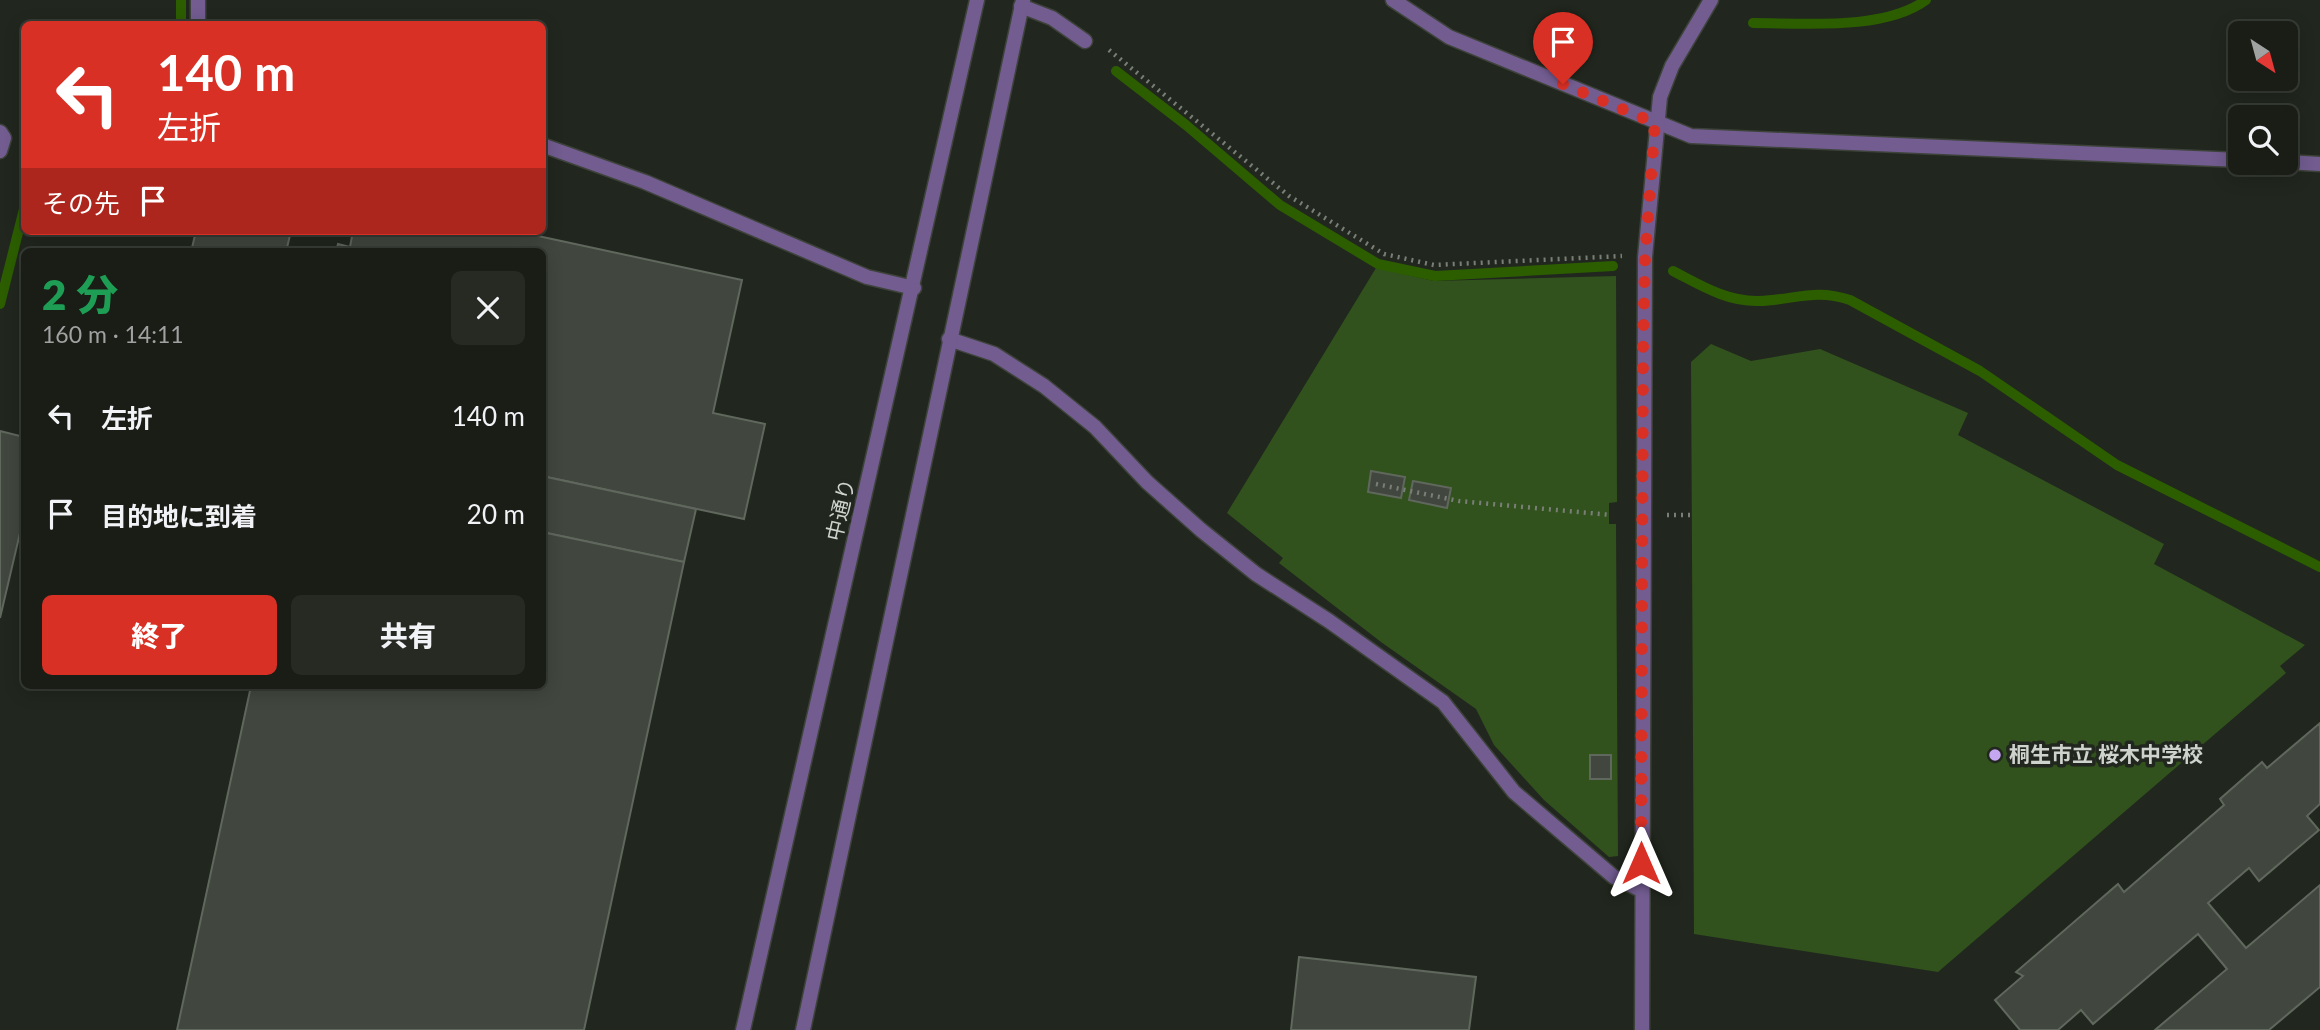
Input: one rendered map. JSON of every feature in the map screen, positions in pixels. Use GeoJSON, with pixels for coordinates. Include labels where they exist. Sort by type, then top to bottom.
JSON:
{"type":"FeatureCollection","features":[{"type":"Feature","properties":{"kind":"street"},"geometry":{"type":"LineString","coordinates":[[198,0],[198,21]]}},
{"type":"Feature","properties":{"kind":"street","name":"中通り"},"geometry":{"type":"LineString","coordinates":[[743,1030],[914,288],[977,0]]}},
{"type":"Feature","properties":{"kind":"street"},"geometry":{"type":"LineString","coordinates":[[1393,0],[1449,37],[1655,123],[1707,138],[2228,160]]}},
{"type":"Feature","properties":{"kind":"street"},"geometry":{"type":"LineString","coordinates":[[1642,1030],[1645,257],[1655,123],[1660,97],[1672,66],[1711,0]]}},
{"type":"Feature","properties":{"kind":"street"},"geometry":{"type":"LineString","coordinates":[[803,1030],[1022,3],[1052,18],[1085,41]]}},
{"type":"Feature","properties":{"kind":"street"},"geometry":{"type":"LineString","coordinates":[[0,132],[4,138],[0,151]]}},
{"type":"Feature","properties":{"kind":"street"},"geometry":{"type":"LineString","coordinates":[[546,146],[645,182],[867,276],[914,288]]}},
{"type":"Feature","properties":{"kind":"street"},"geometry":{"type":"LineString","coordinates":[[2298,163],[2320,164]]}},
{"type":"Feature","properties":{"kind":"street"},"geometry":{"type":"LineString","coordinates":[[949,339],[994,354],[1044,386],[1095,428],[1147,482],[1201,530],[1256,574],[1329,621],[1443,702],[1514,792],[1614,877],[1641,890]]}},
{"type":"Feature","properties":{"kind":"path"},"geometry":{"type":"LineString","coordinates":[[1085,41],[1111,51],[1289,195],[1384,254],[1434,265],[1645,257]]}},
{"type":"Feature","properties":{"kind":"path"},"geometry":{"type":"LineString","coordinates":[[1376,484],[1459,500],[1611,515]]}},
{"type":"Feature","properties":{"kind":"path"},"geometry":{"type":"LineString","coordinates":[[1663,515],[1692,515]]}},
{"type":"Feature","properties":{"kind":"green space"},"geometry":{"type":"Polygon","coordinates":[[[1376,268],[1434,281],[1616,276],[1617,502],[1609,503],[1609,524],[1616,524],[1618,856],[1609,857],[1544,800],[1494,745],[1476,709],[1381,642],[1279,563],[1283,558],[1227,513],[1376,268]]]}},
{"type":"Feature","properties":{"kind":"green space","name":"桐生市立 桜木中学校"},"geometry":{"type":"Polygon","coordinates":[[[1711,344],[1751,361],[1820,349],[1968,413],[1958,435],[2164,544],[2154,564],[2305,645],[2280,666],[2286,673],[1938,972],[1694,934],[1691,362],[1711,344]]]}},
{"type":"Feature","properties":{"kind":"building"},"geometry":{"type":"Polygon","coordinates":[[[195,235],[290,235],[287,248],[192,248],[195,235]]]}},
{"type":"Feature","properties":{"kind":"building"},"geometry":{"type":"Polygon","coordinates":[[[352,235],[534,235],[742,280],[713,413],[765,424],[744,519],[546,477],[546,248],[337,248],[338,244],[350,247],[352,235]]]}},
{"type":"Feature","properties":{"kind":"building"},"geometry":{"type":"Polygon","coordinates":[[[0,431],[21,436],[21,529],[0,618],[0,431]]]}},
{"type":"Feature","properties":{"kind":"building"},"geometry":{"type":"Polygon","coordinates":[[[1371,471],[1405,477],[1401,498],[1368,492],[1371,471]]]}},
{"type":"Feature","properties":{"kind":"building"},"geometry":{"type":"Polygon","coordinates":[[[546,477],[696,509],[684,562],[546,533],[546,477]]]}},
{"type":"Feature","properties":{"kind":"building"},"geometry":{"type":"Polygon","coordinates":[[[1413,481],[1451,488],[1447,508],[1409,500],[1413,481]]]}},
{"type":"Feature","properties":{"kind":"building"},"geometry":{"type":"Polygon","coordinates":[[[546,533],[684,562],[584,1030],[177,1030],[250,689],[546,689],[546,533]]]}},
{"type":"Feature","properties":{"kind":"building"},"geometry":{"type":"Polygon","coordinates":[[[2320,723],[2320,804],[2307,816],[2319,830],[2259,881],[2249,868],[2208,903],[2246,948],[2320,885],[2320,987],[2269,1030],[2155,1030],[2227,969],[2198,934],[2093,1024],[2081,1010],[2058,1030],[2020,1030],[1995,1000],[2023,976],[2016,972],[2118,884],[2124,892],[2224,805],[2220,799],[2262,762],[2267,768],[2320,723]]]}},
{"type":"Feature","properties":{"kind":"building"},"geometry":{"type":"Polygon","coordinates":[[[1590,755],[1611,755],[1611,779],[1590,779],[1590,755]]]}},
{"type":"Feature","properties":{"kind":"building"},"geometry":{"type":"Polygon","coordinates":[[[1299,957],[1476,977],[1469,1030],[1291,1030],[1299,957]]]}},
{"type":"Feature","properties":{"kind":"waterway"},"geometry":{"type":"LineString","coordinates":[[181,0],[181,21]]}},
{"type":"Feature","properties":{"kind":"waterway"},"geometry":{"type":"LineString","coordinates":[[1753,23],[1819,24],[1866,21],[1909,10],[1926,0]]}},
{"type":"Feature","properties":{"kind":"waterway"},"geometry":{"type":"LineString","coordinates":[[1116,71],[1186,125],[1280,205],[1378,264],[1435,276],[1613,266]]}},
{"type":"Feature","properties":{"kind":"waterway"},"geometry":{"type":"LineString","coordinates":[[0,304],[21,221]]}},
{"type":"Feature","properties":{"kind":"waterway"},"geometry":{"type":"LineString","coordinates":[[1673,271],[1714,292],[1747,301],[1815,295],[1850,300],[1980,371],[2117,465],[2320,567]]}},
{"type":"Feature","properties":{"kind":"place","name":"桐生市立 桜木中学校"},"geometry":{"type":"Point","coordinates":[1995,755]}},
{"type":"Feature","properties":{"kind":"route"},"geometry":{"type":"LineString","coordinates":[[1563,84],[1655,123],[1645,257],[1643,351],[1641,863]]}}]}
